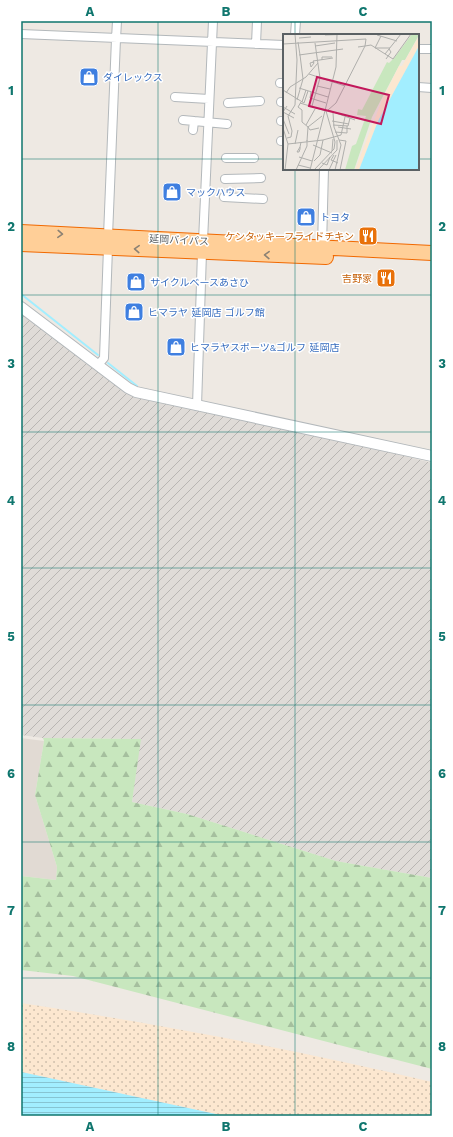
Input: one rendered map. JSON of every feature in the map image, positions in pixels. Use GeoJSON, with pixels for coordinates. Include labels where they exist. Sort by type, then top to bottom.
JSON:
{"type":"FeatureCollection","features":[{"type":"Feature","properties":{"kind":"highway","name":"延岡バイパス"},"geometry":{"type":"LineString","coordinates":[[21,232],[108,242],[432,262]]}},
{"type":"Feature","properties":{"kind":"highway","name":"延岡バイパス"},"geometry":{"type":"LineString","coordinates":[[21,244],[108,242]]}},
{"type":"Feature","properties":{"kind":"highway","name":"延岡バイパス"},"geometry":{"type":"LineString","coordinates":[[203,247],[322,248],[432,253]]}},
{"type":"Feature","properties":{"kind":"street"},"geometry":{"type":"LineString","coordinates":[[98,365],[104,358],[117,21]]}},
{"type":"Feature","properties":{"kind":"street"},"geometry":{"type":"LineString","coordinates":[[197,406],[213,21]]}},
{"type":"Feature","properties":{"kind":"street"},"geometry":{"type":"LineString","coordinates":[[256,44],[257,21]]}},
{"type":"Feature","properties":{"kind":"street"},"geometry":{"type":"LineString","coordinates":[[295,34],[296,21]]}},
{"type":"Feature","properties":{"kind":"street"},"geometry":{"type":"LineString","coordinates":[[21,34],[283,45]]}},
{"type":"Feature","properties":{"kind":"street"},"geometry":{"type":"LineString","coordinates":[[419,49],[432,49]]}},
{"type":"Feature","properties":{"kind":"street"},"geometry":{"type":"LineString","coordinates":[[419,87],[432,88]]}},
{"type":"Feature","properties":{"kind":"street"},"geometry":{"type":"LineString","coordinates":[[175,97],[209,99]]}},
{"type":"Feature","properties":{"kind":"street"},"geometry":{"type":"LineString","coordinates":[[228,103],[260,101]]}},
{"type":"Feature","properties":{"kind":"street"},"geometry":{"type":"LineString","coordinates":[[183,120],[227,124]]}},
{"type":"Feature","properties":{"kind":"street"},"geometry":{"type":"LineString","coordinates":[[193,130],[194,120]]}},
{"type":"Feature","properties":{"kind":"street"},"geometry":{"type":"LineString","coordinates":[[226,158],[254,158]]}},
{"type":"Feature","properties":{"kind":"street"},"geometry":{"type":"LineString","coordinates":[[322,248],[324,170]]}},
{"type":"Feature","properties":{"kind":"street"},"geometry":{"type":"LineString","coordinates":[[225,179],[261,178]]}},
{"type":"Feature","properties":{"kind":"street"},"geometry":{"type":"LineString","coordinates":[[224,197],[263,199]]}},
{"type":"Feature","properties":{"kind":"street"},"geometry":{"type":"LineString","coordinates":[[21,307],[136,392],[432,456],[432,447]]}},
{"type":"Feature","properties":{"kind":"shaded area"},"geometry":{"type":"Polygon","coordinates":[[[21,310],[126,391],[432,463],[432,878],[336,861],[187,814],[132,802],[140,739],[43,738],[21,735],[21,310]]]}},
{"type":"Feature","properties":{"kind":"shaded area"},"geometry":{"type":"Polygon","coordinates":[[[21,738],[44,741],[35,795],[57,867],[56,880],[21,876],[21,738]]]}},
{"type":"Feature","properties":{"kind":"green space"},"geometry":{"type":"Polygon","coordinates":[[[43,738],[141,739],[132,802],[187,814],[336,861],[432,878],[432,1069],[73,976],[21,970],[21,876],[56,880],[57,867],[35,795],[44,741],[43,738]]]}},
{"type":"Feature","properties":{"kind":"sand"},"geometry":{"type":"Polygon","coordinates":[[[21,1003],[227,1038],[432,1082],[432,1116],[225,1116],[21,1072],[21,1003]]]}},
{"type":"Feature","properties":{"kind":"water"},"geometry":{"type":"Polygon","coordinates":[[[21,1072],[26,1073],[225,1116],[21,1116],[21,1072]]]}},
{"type":"Feature","properties":{"kind":"waterway"},"geometry":{"type":"LineString","coordinates":[[21,294],[98,355]]}},
{"type":"Feature","properties":{"kind":"waterway"},"geometry":{"type":"LineString","coordinates":[[108,363],[137,386]]}},
{"type":"Feature","properties":{"kind":"place","name":"ダイレックス"},"geometry":{"type":"Point","coordinates":[89,77]}},
{"type":"Feature","properties":{"kind":"place","name":"マックハウス"},"geometry":{"type":"Point","coordinates":[172,192]}},
{"type":"Feature","properties":{"kind":"place","name":"トヨタ"},"geometry":{"type":"Point","coordinates":[306,217]}},
{"type":"Feature","properties":{"kind":"place","name":"ケンタッキーフライドチキン"},"geometry":{"type":"Point","coordinates":[368,236]}},
{"type":"Feature","properties":{"kind":"place","name":"吉野家"},"geometry":{"type":"Point","coordinates":[386,278]}},
{"type":"Feature","properties":{"kind":"place","name":"サイクルベースあさひ"},"geometry":{"type":"Point","coordinates":[136,282]}},
{"type":"Feature","properties":{"kind":"place","name":"ヒマラヤ 延岡店 ゴルフ館"},"geometry":{"type":"Point","coordinates":[134,312]}},
{"type":"Feature","properties":{"kind":"place","name":"ヒマラヤスポーツ&ゴルフ 延岡店"},"geometry":{"type":"Point","coordinates":[176,347]}}]}
